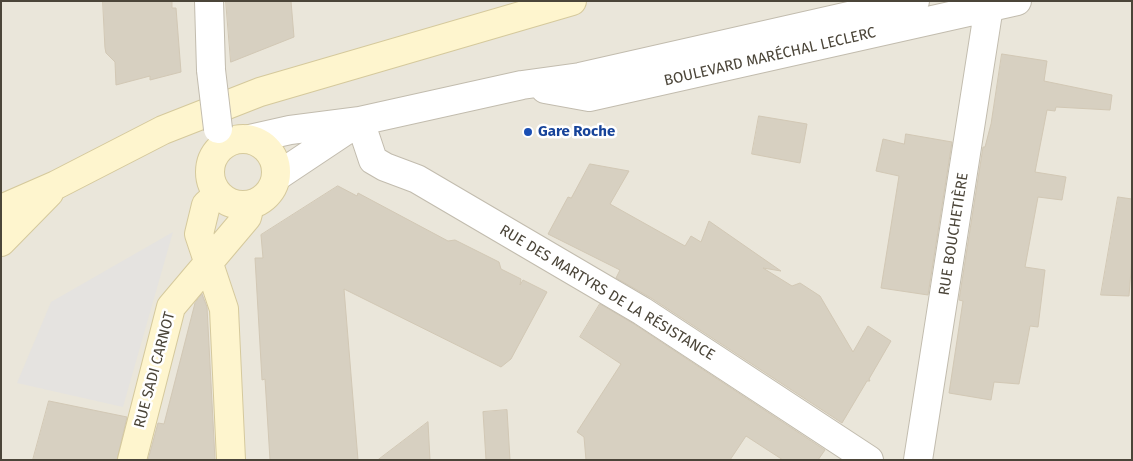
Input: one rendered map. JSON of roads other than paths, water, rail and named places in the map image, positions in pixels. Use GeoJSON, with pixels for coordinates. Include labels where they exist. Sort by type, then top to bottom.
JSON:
{"type":"FeatureCollection","features":[{"type":"Feature","properties":{"kind":"main road"},"geometry":{"type":"LineString","coordinates":[[1,209],[56,185],[163,130],[260,92],[572,1]]}},
{"type":"Feature","properties":{"kind":"main road"},"geometry":{"type":"LineString","coordinates":[[231,137],[261,144],[270,152],[275,164],[276,177],[271,190],[248,211],[241,206],[232,204],[218,194],[212,186],[210,166],[213,157],[231,137]]}},
{"type":"Feature","properties":{"kind":"main road"},"geometry":{"type":"LineString","coordinates":[[1,242],[56,185]]}},
{"type":"Feature","properties":{"kind":"main road"},"geometry":{"type":"LineString","coordinates":[[218,194],[206,205],[199,234],[224,309],[231,460]]}},
{"type":"Feature","properties":{"kind":"main road","name":"RUE SADI CARNOT"},"geometry":{"type":"LineString","coordinates":[[132,460],[171,307],[209,264],[248,211]]}},
{"type":"Feature","properties":{"kind":"street"},"geometry":{"type":"LineString","coordinates":[[209,1],[211,70],[231,137]]}},
{"type":"Feature","properties":{"kind":"street","name":"BOULEVARD MARÉCHAL LECLERC"},"geometry":{"type":"LineString","coordinates":[[231,137],[360,121],[522,85],[580,77],[915,1]]}},
{"type":"Feature","properties":{"kind":"street","name":"BOULEVARD MARÉCHAL LECLERC"},"geometry":{"type":"LineString","coordinates":[[522,85],[589,97],[988,5],[1018,1]]}},
{"type":"Feature","properties":{"kind":"street","name":"RUE BOUCHETIÈRE"},"geometry":{"type":"LineString","coordinates":[[918,460],[988,5]]}},
{"type":"Feature","properties":{"kind":"street","name":"BOULEVARD MARÉCHAL LECLERC"},"geometry":{"type":"LineString","coordinates":[[276,177],[360,121]]}},
{"type":"Feature","properties":{"kind":"street","name":"RUE DES MARTYRS DE LA RÉSISTANCE"},"geometry":{"type":"LineString","coordinates":[[360,121],[373,160],[385,167],[417,179],[642,311],[869,460]]}},
{"type":"Feature","properties":{"kind":"place","name":"Gare Roche"},"geometry":{"type":"Point","coordinates":[528,132]}}]}
